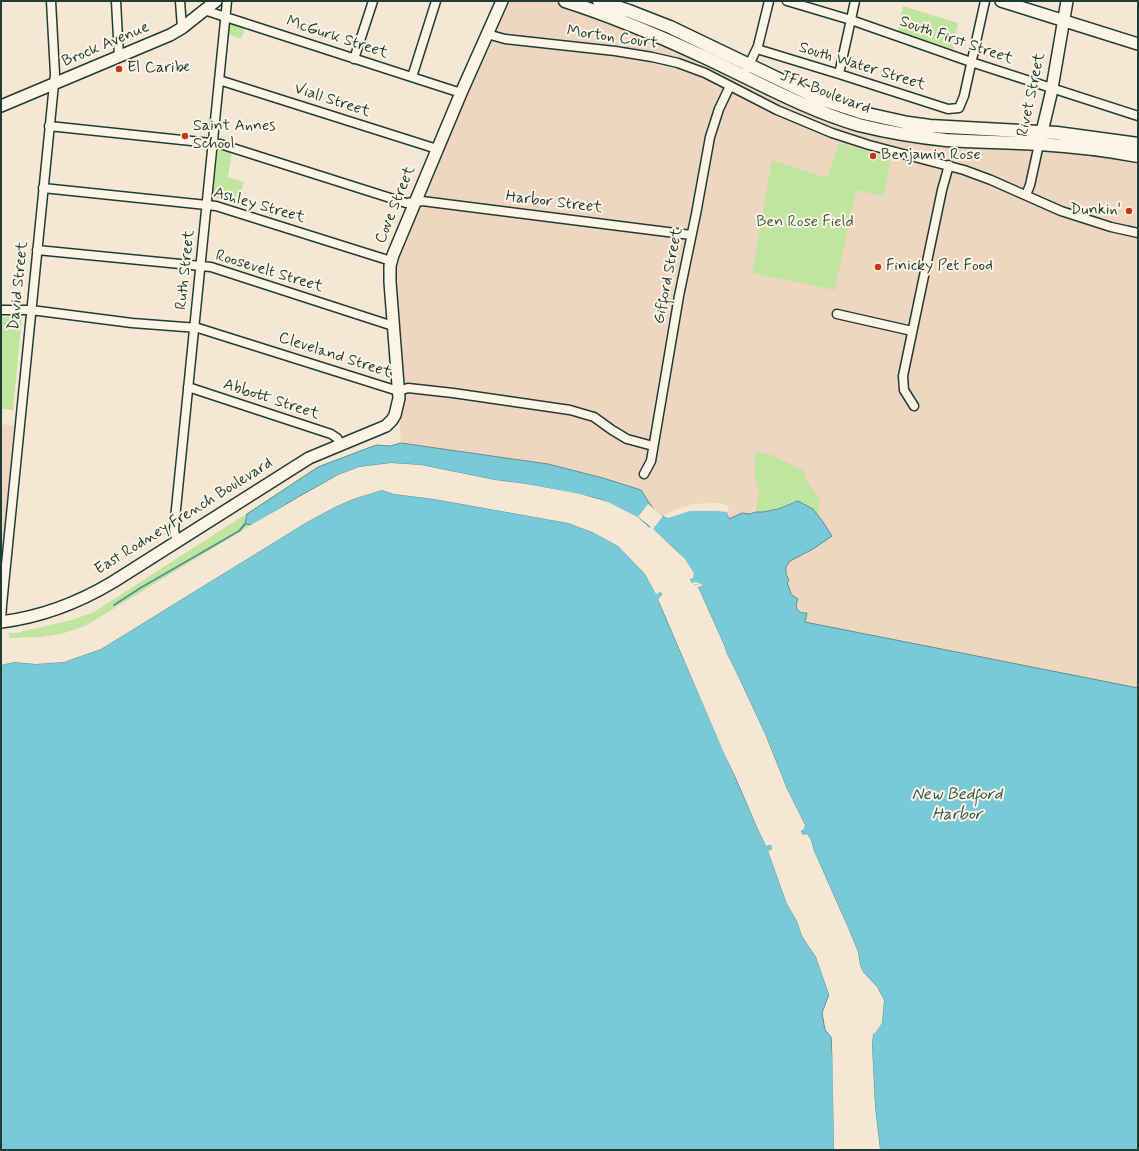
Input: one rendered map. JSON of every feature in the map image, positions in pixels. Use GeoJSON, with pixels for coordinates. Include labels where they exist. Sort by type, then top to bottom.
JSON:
{"type":"FeatureCollection","features":[{"type":"Feature","properties":{"kind":"main road","name":"Brock Avenue"},"geometry":{"type":"LineString","coordinates":[[1,106],[170,35],[182,28],[216,1]]}},
{"type":"Feature","properties":{"kind":"main road","name":"Cove Street"},"geometry":{"type":"LineString","coordinates":[[381,429],[390,422],[395,415],[399,391],[390,282],[391,261],[414,202],[502,1]]}},
{"type":"Feature","properties":{"kind":"main road","name":"JFK Boulevard"},"geometry":{"type":"LineString","coordinates":[[565,1],[641,28],[842,107],[877,117],[941,128],[1040,138],[1098,150],[1138,156]]}},
{"type":"Feature","properties":{"kind":"main road","name":"JFK Boulevard"},"geometry":{"type":"LineString","coordinates":[[599,1],[670,27],[746,70]]}},
{"type":"Feature","properties":{"kind":"main road"},"geometry":{"type":"LineString","coordinates":[[1001,1],[1138,44]]}},
{"type":"Feature","properties":{"kind":"main road","name":"Rivet Street"},"geometry":{"type":"LineString","coordinates":[[1040,138],[1067,1]]}},
{"type":"Feature","properties":{"kind":"main road","name":"JFK Boulevard"},"geometry":{"type":"LineString","coordinates":[[1040,138],[1085,136],[1138,144]]}},
{"type":"Feature","properties":{"kind":"main road","name":"East Rodney French Boulevard"},"geometry":{"type":"LineString","coordinates":[[1,622],[40,614],[78,601],[113,582],[309,458],[381,429]]}},
{"type":"Feature","properties":{"kind":"street","name":"David Street"},"geometry":{"type":"LineString","coordinates":[[1,622],[54,85],[51,1]]}},
{"type":"Feature","properties":{"kind":"street"},"geometry":{"type":"LineString","coordinates":[[116,1],[119,57]]}},
{"type":"Feature","properties":{"kind":"street"},"geometry":{"type":"LineString","coordinates":[[180,1],[182,28]]}},
{"type":"Feature","properties":{"kind":"street","name":"Ruth Street"},"geometry":{"type":"LineString","coordinates":[[178,541],[174,529],[227,1]]}},
{"type":"Feature","properties":{"kind":"street"},"geometry":{"type":"LineString","coordinates":[[354,59],[372,1]]}},
{"type":"Feature","properties":{"kind":"street"},"geometry":{"type":"LineString","coordinates":[[412,77],[436,1]]}},
{"type":"Feature","properties":{"kind":"street"},"geometry":{"type":"LineString","coordinates":[[746,70],[757,49],[769,1]]}},
{"type":"Feature","properties":{"kind":"street","name":"South First Street"},"geometry":{"type":"LineString","coordinates":[[787,1],[851,20],[971,62],[1138,116]]}},
{"type":"Feature","properties":{"kind":"street"},"geometry":{"type":"LineString","coordinates":[[839,74],[855,1]]}},
{"type":"Feature","properties":{"kind":"street"},"geometry":{"type":"LineString","coordinates":[[971,62],[986,1]]}},
{"type":"Feature","properties":{"kind":"street","name":"McGurk Street"},"geometry":{"type":"LineString","coordinates":[[204,10],[461,93]]}},
{"type":"Feature","properties":{"kind":"street","name":"Morton Court"},"geometry":{"type":"LineString","coordinates":[[487,34],[505,39],[609,50],[652,57],[691,68],[777,110],[832,133],[949,165],[984,177],[1071,214],[1138,233]]}},
{"type":"Feature","properties":{"kind":"street","name":"South Water Street"},"geometry":{"type":"LineString","coordinates":[[757,49],[948,109],[959,108],[964,96],[971,62]]}},
{"type":"Feature","properties":{"kind":"street","name":"Viall Street"},"geometry":{"type":"LineString","coordinates":[[219,80],[437,149]]}},
{"type":"Feature","properties":{"kind":"street","name":"Gifford Street"},"geometry":{"type":"LineString","coordinates":[[644,474],[651,462],[679,296],[710,137],[719,109],[730,86]]}},
{"type":"Feature","properties":{"kind":"street","name":"Harbor Street"},"geometry":{"type":"LineString","coordinates":[[49,126],[213,143],[237,148],[406,203],[422,202],[531,214],[691,235]]}},
{"type":"Feature","properties":{"kind":"street","name":"Rivet Street"},"geometry":{"type":"LineString","coordinates":[[1026,195],[1030,185],[1040,138]]}},
{"type":"Feature","properties":{"kind":"street"},"geometry":{"type":"LineString","coordinates":[[914,406],[904,390],[903,376],[942,190],[949,165]]}},
{"type":"Feature","properties":{"kind":"street","name":"Ashley Street"},"geometry":{"type":"LineString","coordinates":[[43,188],[219,207],[391,261]]}},
{"type":"Feature","properties":{"kind":"street","name":"Roosevelt Street"},"geometry":{"type":"LineString","coordinates":[[37,250],[214,268],[393,326]]}},
{"type":"Feature","properties":{"kind":"street","name":"Cleveland Street"},"geometry":{"type":"LineString","coordinates":[[1,310],[31,310],[132,323],[195,327],[399,391],[408,388],[570,410],[594,417],[627,439],[653,446]]}},
{"type":"Feature","properties":{"kind":"street"},"geometry":{"type":"LineString","coordinates":[[837,314],[912,331]]}},
{"type":"Feature","properties":{"kind":"street","name":"Abbott Street"},"geometry":{"type":"LineString","coordinates":[[188,387],[331,434],[337,438],[341,445]]}},
{"type":"Feature","properties":{"kind":"shaded area"},"geometry":{"type":"Polygon","coordinates":[[[502,1],[565,1],[874,128],[1138,156],[1138,688],[805,622],[804,613],[796,607],[798,599],[791,594],[787,582],[786,567],[790,561],[813,549],[823,522],[813,509],[798,501],[763,512],[750,514],[742,513],[729,519],[663,516],[648,504],[641,490],[603,478],[548,464],[401,443],[390,271],[502,1]]]}},
{"type":"Feature","properties":{"kind":"shaded area"},"geometry":{"type":"Polygon","coordinates":[[[1,424],[14,426],[1,567],[1,424]]]}},
{"type":"Feature","properties":{"kind":"green space"},"geometry":{"type":"Polygon","coordinates":[[[903,6],[958,23],[953,49],[898,31],[903,6]]]}},
{"type":"Feature","properties":{"kind":"green space"},"geometry":{"type":"Polygon","coordinates":[[[230,24],[245,28],[241,39],[228,34],[230,24]]]}},
{"type":"Feature","properties":{"kind":"green space","name":"Ben Rose Field"},"geometry":{"type":"Polygon","coordinates":[[[839,143],[890,158],[891,160],[883,196],[856,190],[835,290],[752,273],[772,160],[827,178],[839,143]]]}},
{"type":"Feature","properties":{"kind":"green space"},"geometry":{"type":"Polygon","coordinates":[[[218,148],[232,151],[228,177],[244,182],[238,204],[213,197],[218,148]]]}},
{"type":"Feature","properties":{"kind":"green space"},"geometry":{"type":"Polygon","coordinates":[[[1,317],[22,317],[13,410],[1,409],[1,317]]]}},
{"type":"Feature","properties":{"kind":"green space"},"geometry":{"type":"Polygon","coordinates":[[[757,452],[771,455],[795,466],[804,472],[805,479],[820,499],[818,516],[813,509],[797,501],[772,510],[756,512],[759,490],[756,484],[754,455],[757,452]]]}},
{"type":"Feature","properties":{"kind":"green space"},"geometry":{"type":"Polygon","coordinates":[[[294,483],[279,508],[85,626],[61,634],[40,637],[9,638],[9,633],[16,633],[72,620],[94,612],[294,483]]]}},
{"type":"Feature","properties":{"kind":"water","name":"New Bedford Harbor"},"geometry":{"type":"Polygon","coordinates":[[[401,443],[548,464],[603,478],[641,490],[655,510],[668,518],[675,512],[726,507],[729,519],[742,513],[750,514],[778,509],[798,501],[813,509],[832,536],[813,549],[790,561],[786,567],[786,574],[789,581],[787,582],[791,594],[798,599],[796,607],[799,611],[807,613],[805,622],[1138,688],[1138,1150],[880,1150],[875,1107],[872,1045],[873,1034],[882,1023],[884,1000],[877,987],[863,972],[860,965],[858,952],[814,851],[811,840],[807,834],[803,835],[801,831],[804,829],[805,825],[787,789],[765,734],[727,654],[698,587],[703,586],[692,583],[690,579],[694,573],[677,551],[638,517],[600,499],[421,465],[391,463],[359,467],[338,475],[298,497],[256,523],[252,525],[245,524],[247,514],[318,467],[376,445],[390,446],[401,443]]]}},
{"type":"Feature","properties":{"kind":"water"},"geometry":{"type":"Polygon","coordinates":[[[382,490],[394,494],[434,499],[568,523],[592,532],[618,546],[645,574],[656,593],[661,592],[662,596],[658,599],[667,621],[757,827],[766,846],[771,845],[772,849],[768,851],[787,904],[797,921],[802,936],[816,957],[829,994],[822,1013],[825,1030],[831,1037],[833,1065],[834,1150],[1,1150],[1,665],[14,662],[36,664],[64,662],[101,649],[307,522],[353,499],[382,490]]]}},
{"type":"Feature","properties":{"kind":"pier"},"geometry":{"type":"Polygon","coordinates":[[[391,463],[421,465],[495,480],[527,484],[580,494],[608,502],[638,517],[638,519],[599,500],[527,486],[494,482],[420,467],[391,465],[360,469],[338,476],[256,525],[249,526],[338,475],[359,467],[391,463]]]}},
{"type":"Feature","properties":{"kind":"pier"},"geometry":{"type":"Polygon","coordinates":[[[382,488],[395,492],[434,497],[569,521],[593,530],[619,545],[647,572],[657,591],[662,591],[664,595],[664,597],[660,599],[726,753],[767,844],[772,844],[774,849],[771,852],[789,903],[799,920],[804,935],[818,956],[831,993],[830,997],[816,957],[802,936],[797,921],[787,904],[768,851],[772,849],[771,845],[766,846],[757,827],[658,599],[662,595],[661,592],[656,594],[645,574],[618,546],[592,532],[568,523],[434,499],[394,494],[382,490],[353,499],[307,522],[101,649],[64,662],[36,664],[14,662],[1,665],[1,663],[14,660],[36,662],[64,660],[101,647],[307,520],[352,497],[382,488]]]}},
{"type":"Feature","properties":{"kind":"pier"},"geometry":{"type":"Polygon","coordinates":[[[719,503],[728,506],[729,519],[727,512],[717,511],[690,511],[668,518],[663,516],[674,510],[695,504],[719,503]]]}},
{"type":"Feature","properties":{"kind":"pier"},"geometry":{"type":"Polygon","coordinates":[[[648,504],[663,516],[653,529],[684,558],[694,573],[693,578],[690,579],[692,583],[695,582],[703,586],[698,587],[727,654],[765,734],[787,789],[805,825],[804,829],[801,831],[803,835],[807,834],[811,840],[814,851],[858,952],[860,965],[863,972],[877,987],[884,1000],[882,1023],[873,1034],[872,1045],[875,1107],[880,1150],[878,1150],[875,1127],[870,1045],[871,1034],[880,1022],[882,1001],[875,988],[861,973],[858,966],[856,953],[812,852],[810,841],[806,836],[803,837],[800,830],[803,828],[803,825],[785,789],[763,734],[725,655],[722,645],[696,588],[698,585],[691,585],[688,578],[692,574],[676,552],[653,533],[650,526],[638,517],[648,504]]]}},
{"type":"Feature","properties":{"kind":"pier"},"geometry":{"type":"Polygon","coordinates":[[[832,1034],[835,1064],[836,1150],[834,1150],[832,1034]]]}},
{"type":"Feature","properties":{"kind":"waterway"},"geometry":{"type":"LineString","coordinates":[[114,605],[142,587],[239,531],[245,524]]}},
{"type":"Feature","properties":{"kind":"place","name":"El Caribe"},"geometry":{"type":"Point","coordinates":[119,69]}},
{"type":"Feature","properties":{"kind":"place","name":"Saint Annes School"},"geometry":{"type":"Point","coordinates":[185,136]}},
{"type":"Feature","properties":{"kind":"place","name":"Benjamin Rose"},"geometry":{"type":"Point","coordinates":[873,156]}},
{"type":"Feature","properties":{"kind":"place","name":"Dunkin'"},"geometry":{"type":"Point","coordinates":[1129,211]}},
{"type":"Feature","properties":{"kind":"place","name":"Finicky Pet Food"},"geometry":{"type":"Point","coordinates":[878,267]}}]}
